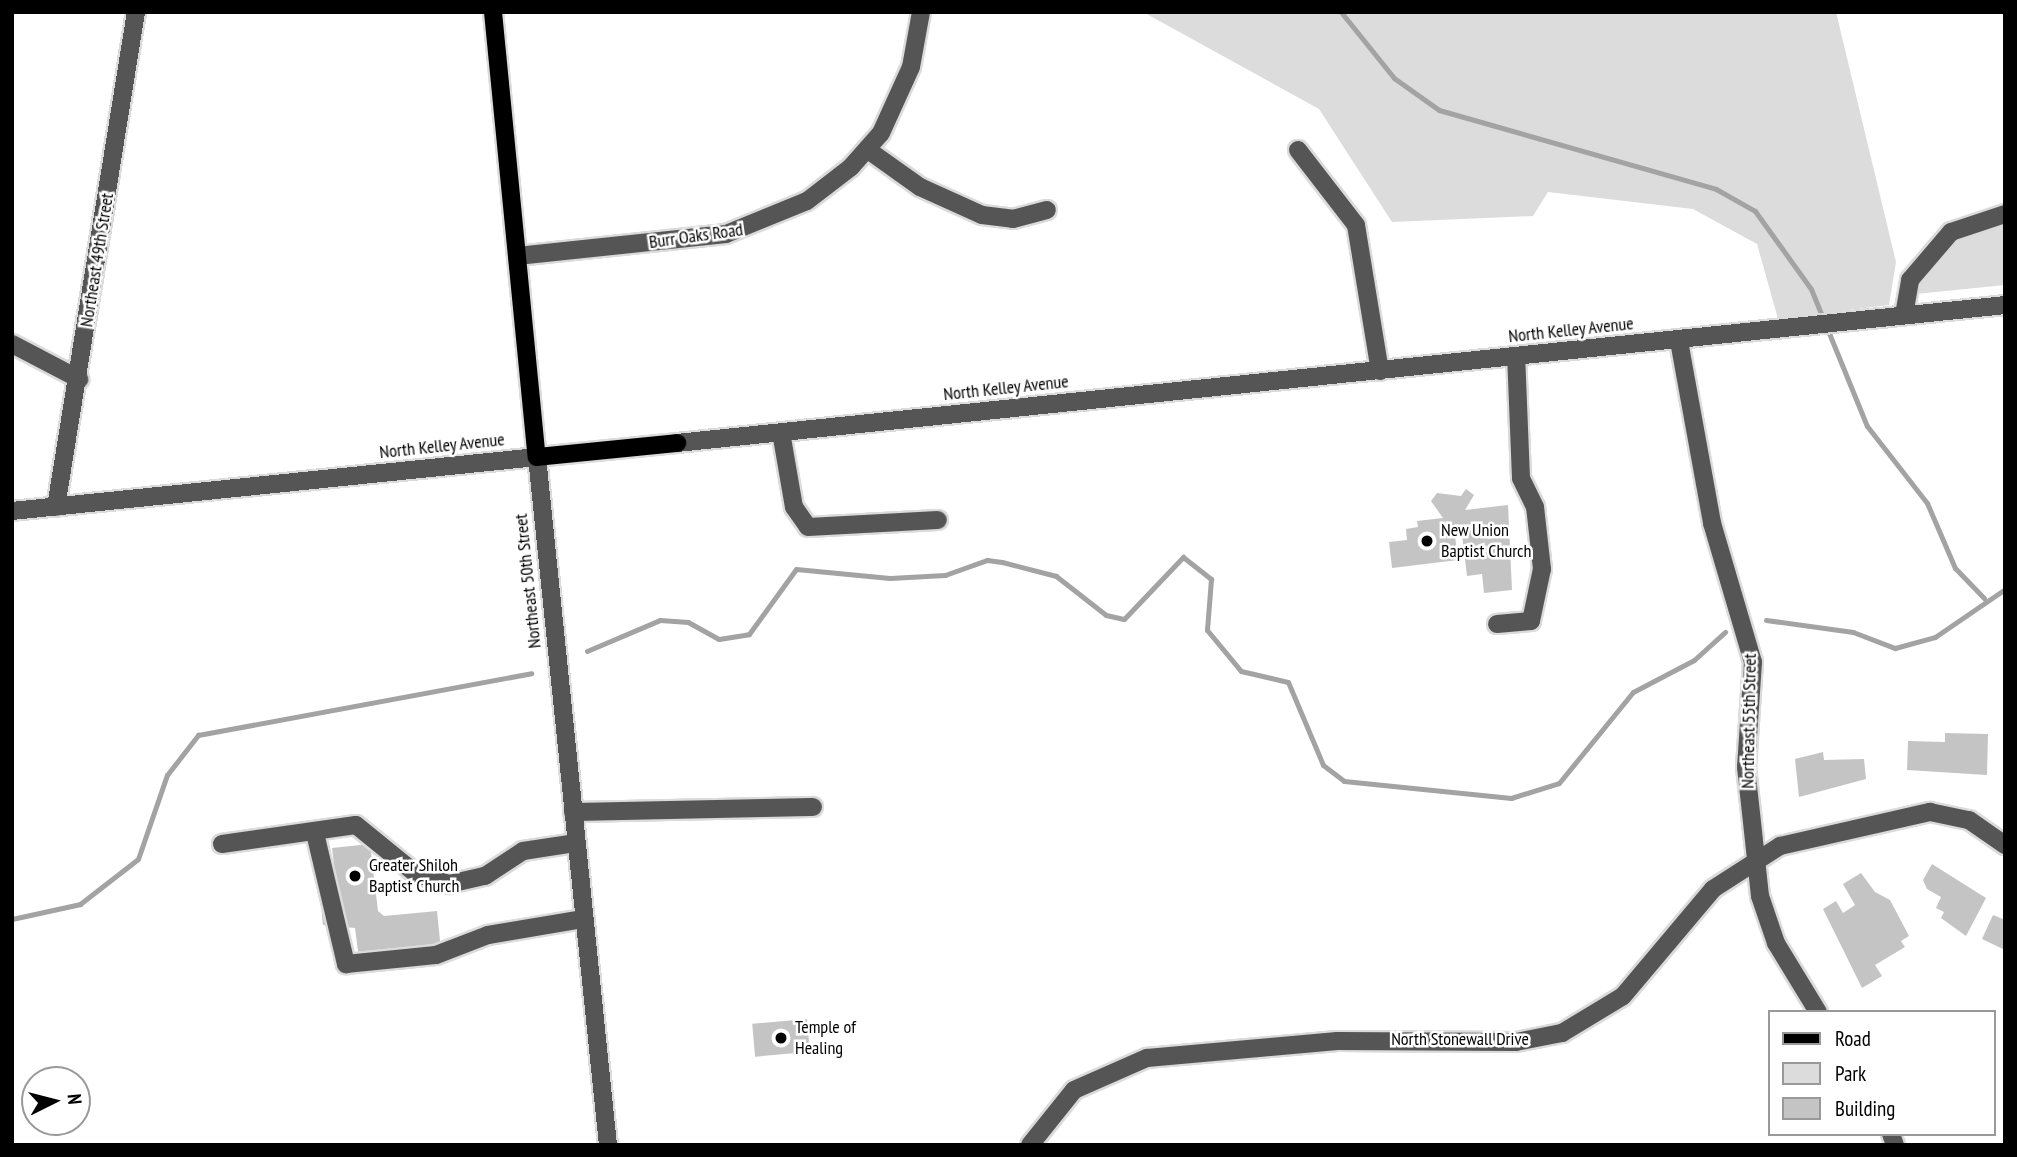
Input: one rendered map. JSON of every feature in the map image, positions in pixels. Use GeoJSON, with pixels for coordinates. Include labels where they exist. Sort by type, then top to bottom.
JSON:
{"type":"FeatureCollection","features":[{"type":"Feature","properties":{"kind":"main road","name":"Northeast 50th Street"},"geometry":{"type":"LineString","coordinates":[[493,12],[537,457]]}},
{"type":"Feature","properties":{"kind":"main road","name":"North Kelley Avenue"},"geometry":{"type":"LineString","coordinates":[[537,457],[677,443]]}},
{"type":"Feature","properties":{"kind":"street","name":"Northeast 49th Street"},"geometry":{"type":"LineString","coordinates":[[56,507],[79,379],[136,12]]}},
{"type":"Feature","properties":{"kind":"street","name":"Burr Oaks Road"},"geometry":{"type":"LineString","coordinates":[[517,256],[754,228],[807,201],[868,150],[904,89],[921,12]]}},
{"type":"Feature","properties":{"kind":"street"},"geometry":{"type":"LineString","coordinates":[[868,150],[920,187],[982,215],[1013,219],[1047,210]]}},
{"type":"Feature","properties":{"kind":"street"},"geometry":{"type":"LineString","coordinates":[[1298,150],[1356,225],[1380,371]]}},
{"type":"Feature","properties":{"kind":"street"},"geometry":{"type":"LineString","coordinates":[[1905,315],[1910,280],[1951,232],[2005,214]]}},
{"type":"Feature","properties":{"kind":"street","name":"North Kelley Avenue"},"geometry":{"type":"LineString","coordinates":[[677,443],[1679,341],[2005,305]]}},
{"type":"Feature","properties":{"kind":"street","name":"Northeast 55th Street"},"geometry":{"type":"LineString","coordinates":[[1679,341],[1712,523],[1753,662],[1746,767],[1753,858],[1769,929],[1817,1010]]}},
{"type":"Feature","properties":{"kind":"street"},"geometry":{"type":"LineString","coordinates":[[12,344],[79,379]]}},
{"type":"Feature","properties":{"kind":"street"},"geometry":{"type":"LineString","coordinates":[[1497,624],[1531,621],[1542,569],[1535,507],[1521,478],[1516,356]]}},
{"type":"Feature","properties":{"kind":"street"},"geometry":{"type":"LineString","coordinates":[[781,432],[794,507],[808,527],[938,520]]}},
{"type":"Feature","properties":{"kind":"street","name":"North Kelley Avenue"},"geometry":{"type":"LineString","coordinates":[[12,512],[537,457]]}},
{"type":"Feature","properties":{"kind":"street","name":"Northeast 50th Street"},"geometry":{"type":"LineString","coordinates":[[537,457],[608,1145]]}},
{"type":"Feature","properties":{"kind":"street"},"geometry":{"type":"LineString","coordinates":[[573,812],[813,807]]}},
{"type":"Feature","properties":{"kind":"street","name":"North Stonewall Drive"},"geometry":{"type":"LineString","coordinates":[[1030,1145],[1074,1090],[1147,1058],[1337,1041],[1516,1042],[1562,1033],[1623,996],[1713,889],[1753,858],[1930,812],[1969,820],[2005,845]]}},
{"type":"Feature","properties":{"kind":"street"},"geometry":{"type":"LineString","coordinates":[[222,844],[315,832],[344,825],[370,830],[415,873],[449,884],[485,876],[523,851],[576,843]]}},
{"type":"Feature","properties":{"kind":"street"},"geometry":{"type":"LineString","coordinates":[[315,832],[346,964],[436,956],[488,935],[584,919]]}},
{"type":"Feature","properties":{"kind":"green space"},"geometry":{"type":"Polygon","coordinates":[[[1143,12],[1836,12],[1896,262],[1889,305],[1778,319],[1757,244],[1693,209],[1548,192],[1533,216],[1392,222],[1319,109],[1143,12]]]}},
{"type":"Feature","properties":{"kind":"green space"},"geometry":{"type":"Polygon","coordinates":[[[2005,222],[2005,285],[1916,294],[1922,276],[1960,235],[2005,222]]]}},
{"type":"Feature","properties":{"kind":"building","name":"New Union Baptist Church"},"geometry":{"type":"Polygon","coordinates":[[[1466,489],[1474,495],[1465,510],[1508,505],[1512,590],[1484,593],[1482,574],[1467,576],[1462,535],[1455,536],[1458,560],[1392,568],[1389,542],[1407,540],[1406,529],[1418,527],[1417,521],[1443,518],[1431,501],[1437,493],[1461,496],[1466,489]]]}},
{"type":"Feature","properties":{"kind":"building"},"geometry":{"type":"Polygon","coordinates":[[[1945,733],[1988,734],[1987,775],[1907,770],[1908,741],[1945,742],[1945,733]]]}},
{"type":"Feature","properties":{"kind":"building"},"geometry":{"type":"Polygon","coordinates":[[[1823,752],[1824,760],[1864,759],[1866,779],[1799,797],[1795,759],[1823,752]]]}},
{"type":"Feature","properties":{"kind":"building","name":"Greater Shiloh Baptist Church"},"geometry":{"type":"Polygon","coordinates":[[[370,844],[378,911],[384,916],[437,911],[441,950],[359,959],[355,928],[323,925],[321,906],[339,904],[332,848],[370,844]]]}},
{"type":"Feature","properties":{"kind":"building"},"geometry":{"type":"Polygon","coordinates":[[[1932,864],[1986,898],[1966,936],[1941,918],[1944,912],[1936,908],[1941,897],[1927,889],[1923,880],[1932,864]]]}},
{"type":"Feature","properties":{"kind":"building"},"geometry":{"type":"Polygon","coordinates":[[[1861,873],[1875,892],[1890,900],[1909,936],[1901,941],[1905,947],[1875,965],[1882,976],[1862,988],[1823,909],[1836,901],[1843,913],[1855,905],[1843,884],[1861,873]]]}},
{"type":"Feature","properties":{"kind":"building"},"geometry":{"type":"Polygon","coordinates":[[[1993,915],[2005,920],[2005,950],[1982,939],[1993,915]]]}},
{"type":"Feature","properties":{"kind":"building","name":"Temple of Healing"},"geometry":{"type":"Polygon","coordinates":[[[807,1019],[810,1052],[755,1057],[752,1024],[807,1019]]]}},
{"type":"Feature","properties":{"kind":"waterway"},"geometry":{"type":"LineString","coordinates":[[1341,12],[1394,78],[1439,110],[1716,189],[1755,211],[1811,289],[1867,426],[1927,503],[1955,568],[1984,598]]}},
{"type":"Feature","properties":{"kind":"waterway"},"geometry":{"type":"LineString","coordinates":[[587,651],[660,620],[688,622],[719,639],[749,634],[796,569],[890,578],[945,575],[987,560],[1002,562],[1056,576],[1106,615],[1124,619],[1183,557],[1211,579],[1207,630],[1241,671],[1288,682],[1323,765],[1344,781],[1511,798],[1559,783],[1633,692],[1694,660],[1725,632]]}},
{"type":"Feature","properties":{"kind":"waterway"},"geometry":{"type":"LineString","coordinates":[[1766,620],[1853,632],[1895,648],[1935,637],[2005,589]]}},
{"type":"Feature","properties":{"kind":"waterway"},"geometry":{"type":"LineString","coordinates":[[12,919],[80,904],[138,859],[167,775],[198,735],[531,673]]}},
{"type":"Feature","properties":{"kind":"place","name":"New Union Baptist Church"},"geometry":{"type":"Point","coordinates":[1427,541]}},
{"type":"Feature","properties":{"kind":"place","name":"Greater Shiloh Baptist Church"},"geometry":{"type":"Point","coordinates":[355,876]}},
{"type":"Feature","properties":{"kind":"place","name":"Temple of Healing"},"geometry":{"type":"Point","coordinates":[781,1038]}}]}
